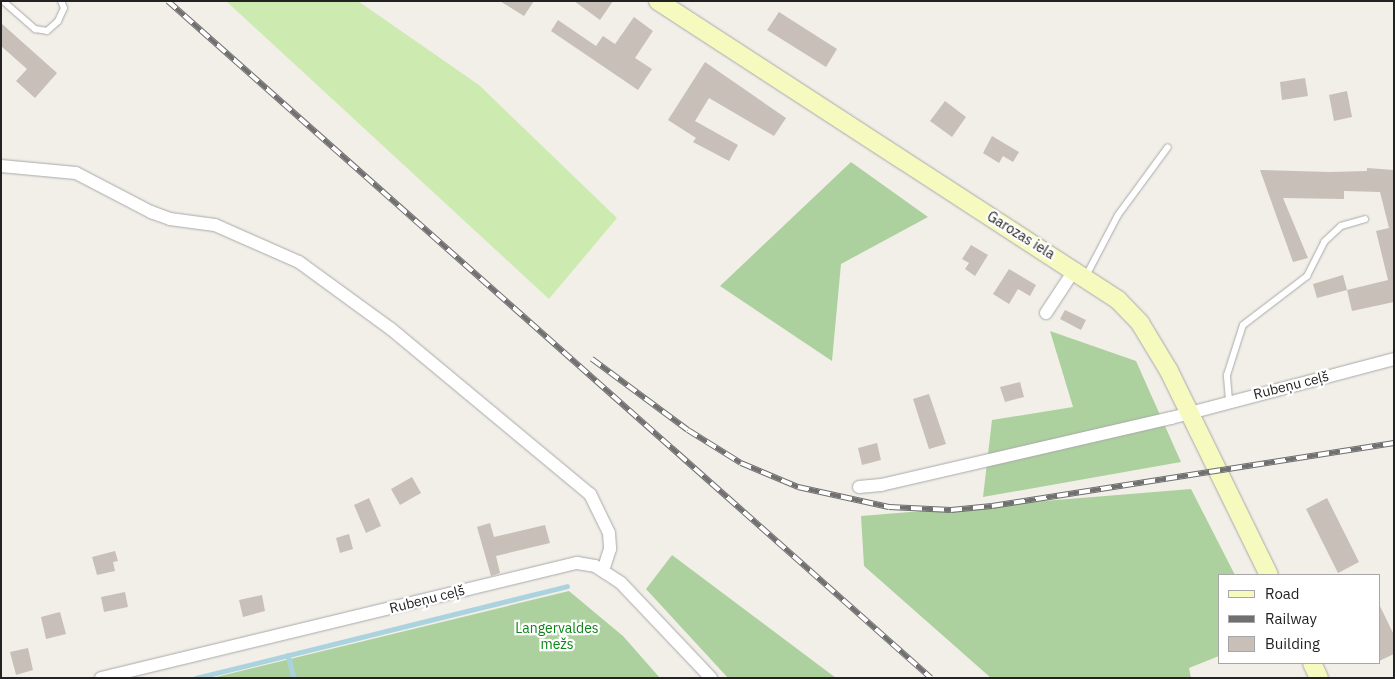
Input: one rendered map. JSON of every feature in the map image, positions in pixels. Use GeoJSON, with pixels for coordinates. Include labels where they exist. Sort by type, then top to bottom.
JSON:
{"type":"FeatureCollection","features":[{"type":"Feature","properties":{"kind":"main road","name":"Garozas iela"},"geometry":{"type":"LineString","coordinates":[[658,1],[1080,272],[1118,300],[1140,323],[1190,413],[1269,574]]}},
{"type":"Feature","properties":{"kind":"main road"},"geometry":{"type":"LineString","coordinates":[[1312,664],[1319,678]]}},
{"type":"Feature","properties":{"kind":"street"},"geometry":{"type":"LineString","coordinates":[[1,166],[76,173],[151,212],[170,219],[216,225],[299,262],[392,329],[590,494],[609,534],[610,549],[602,570]]}},
{"type":"Feature","properties":{"kind":"street"},"geometry":{"type":"LineString","coordinates":[[1046,313],[1080,272]]}},
{"type":"Feature","properties":{"kind":"street","name":"Rubeņu ceļš"},"geometry":{"type":"LineString","coordinates":[[859,487],[881,485],[1190,413],[1229,400],[1394,359]]}},
{"type":"Feature","properties":{"kind":"street","name":"Rubeņu ceļš"},"geometry":{"type":"LineString","coordinates":[[101,678],[577,563],[602,570],[653,613],[711,678]]}},
{"type":"Feature","properties":{"kind":"lane"},"geometry":{"type":"LineString","coordinates":[[4,1],[35,29],[46,31],[58,21],[64,8],[61,1]]}},
{"type":"Feature","properties":{"kind":"lane"},"geometry":{"type":"LineString","coordinates":[[1080,272],[1118,215],[1168,147]]}},
{"type":"Feature","properties":{"kind":"lane"},"geometry":{"type":"LineString","coordinates":[[1229,400],[1228,375],[1243,325],[1307,276],[1324,242],[1341,226],[1366,218]]}},
{"type":"Feature","properties":{"kind":"green space"},"geometry":{"type":"Polygon","coordinates":[[[226,1],[358,1],[479,85],[617,218],[549,299],[226,1]]]}},
{"type":"Feature","properties":{"kind":"green space"},"geometry":{"type":"Polygon","coordinates":[[[851,162],[928,217],[841,264],[832,361],[720,286],[851,162]]]}},
{"type":"Feature","properties":{"kind":"green space"},"geometry":{"type":"Polygon","coordinates":[[[1050,331],[1136,361],[1181,462],[983,497],[992,420],[1073,407],[1050,331]]]}},
{"type":"Feature","properties":{"kind":"green space"},"geometry":{"type":"Polygon","coordinates":[[[1191,489],[1234,574],[1218,574],[1218,656],[1189,668],[1191,678],[991,678],[864,566],[861,516],[1191,489]]]}},
{"type":"Feature","properties":{"kind":"green space"},"geometry":{"type":"Polygon","coordinates":[[[672,555],[836,678],[728,678],[646,589],[672,555]]]}},
{"type":"Feature","properties":{"kind":"green space","name":"Langervaldes mežs"},"geometry":{"type":"Polygon","coordinates":[[[569,591],[623,636],[660,678],[212,678],[569,591]]]}},
{"type":"Feature","properties":{"kind":"building"},"geometry":{"type":"Polygon","coordinates":[[[500,1],[534,1],[524,16],[500,1]]]}},
{"type":"Feature","properties":{"kind":"building"},"geometry":{"type":"Polygon","coordinates":[[[574,1],[613,1],[600,20],[574,1]]]}},
{"type":"Feature","properties":{"kind":"building"},"geometry":{"type":"Polygon","coordinates":[[[779,12],[837,49],[826,67],[767,30],[779,12]]]}},
{"type":"Feature","properties":{"kind":"building"},"geometry":{"type":"Polygon","coordinates":[[[634,17],[653,31],[635,58],[652,69],[638,90],[551,31],[558,20],[596,46],[603,36],[615,44],[634,17]]]}},
{"type":"Feature","properties":{"kind":"building"},"geometry":{"type":"Polygon","coordinates":[[[1,23],[57,73],[35,98],[16,81],[27,69],[1,46],[1,23]]]}},
{"type":"Feature","properties":{"kind":"building"},"geometry":{"type":"Polygon","coordinates":[[[705,62],[786,118],[774,136],[709,98],[695,121],[738,145],[729,161],[693,142],[696,138],[668,120],[705,62]]]}},
{"type":"Feature","properties":{"kind":"building"},"geometry":{"type":"Polygon","coordinates":[[[1305,78],[1308,96],[1282,100],[1280,82],[1305,78]]]}},
{"type":"Feature","properties":{"kind":"building"},"geometry":{"type":"Polygon","coordinates":[[[1347,91],[1352,117],[1334,121],[1329,95],[1347,91]]]}},
{"type":"Feature","properties":{"kind":"building"},"geometry":{"type":"Polygon","coordinates":[[[945,101],[966,117],[952,137],[930,121],[945,101]]]}},
{"type":"Feature","properties":{"kind":"building"},"geometry":{"type":"Polygon","coordinates":[[[992,136],[1019,152],[1013,162],[1003,156],[999,163],[983,153],[992,136]]]}},
{"type":"Feature","properties":{"kind":"building"},"geometry":{"type":"Polygon","coordinates":[[[1367,168],[1394,170],[1394,302],[1352,311],[1347,290],[1388,280],[1376,231],[1389,228],[1380,192],[1344,191],[1344,199],[1283,198],[1308,258],[1293,262],[1260,170],[1329,172],[1367,171],[1367,168]]]}},
{"type":"Feature","properties":{"kind":"building"},"geometry":{"type":"Polygon","coordinates":[[[971,245],[988,255],[975,276],[965,269],[969,263],[962,259],[971,245]]]}},
{"type":"Feature","properties":{"kind":"building"},"geometry":{"type":"Polygon","coordinates":[[[1009,269],[1036,285],[1030,296],[1018,289],[1009,304],[993,294],[1009,269]]]}},
{"type":"Feature","properties":{"kind":"building"},"geometry":{"type":"Polygon","coordinates":[[[1343,275],[1347,290],[1317,298],[1313,284],[1343,275]]]}},
{"type":"Feature","properties":{"kind":"building"},"geometry":{"type":"Polygon","coordinates":[[[1065,310],[1086,320],[1081,330],[1060,319],[1065,310]]]}},
{"type":"Feature","properties":{"kind":"building"},"geometry":{"type":"Polygon","coordinates":[[[1020,382],[1024,397],[1005,402],[1000,387],[1020,382]]]}},
{"type":"Feature","properties":{"kind":"building"},"geometry":{"type":"Polygon","coordinates":[[[929,394],[946,444],[929,449],[913,399],[929,394]]]}},
{"type":"Feature","properties":{"kind":"building"},"geometry":{"type":"Polygon","coordinates":[[[877,443],[881,460],[862,465],[858,448],[877,443]]]}},
{"type":"Feature","properties":{"kind":"building"},"geometry":{"type":"Polygon","coordinates":[[[412,477],[421,493],[400,505],[391,489],[412,477]]]}},
{"type":"Feature","properties":{"kind":"building"},"geometry":{"type":"Polygon","coordinates":[[[369,498],[381,526],[366,533],[354,505],[369,498]]]}},
{"type":"Feature","properties":{"kind":"building"},"geometry":{"type":"Polygon","coordinates":[[[1327,498],[1359,562],[1338,573],[1306,509],[1327,498]]]}},
{"type":"Feature","properties":{"kind":"building"},"geometry":{"type":"Polygon","coordinates":[[[490,523],[494,537],[545,525],[550,543],[496,556],[500,573],[491,576],[477,527],[490,523]]]}},
{"type":"Feature","properties":{"kind":"building"},"geometry":{"type":"Polygon","coordinates":[[[349,534],[353,549],[340,553],[336,538],[349,534]]]}},
{"type":"Feature","properties":{"kind":"building"},"geometry":{"type":"Polygon","coordinates":[[[115,551],[118,561],[113,562],[115,571],[97,575],[92,557],[115,551]]]}},
{"type":"Feature","properties":{"kind":"building"},"geometry":{"type":"Polygon","coordinates":[[[125,592],[128,607],[104,612],[101,597],[125,592]]]}},
{"type":"Feature","properties":{"kind":"building"},"geometry":{"type":"Polygon","coordinates":[[[262,595],[265,611],[243,617],[239,600],[262,595]]]}},
{"type":"Feature","properties":{"kind":"building"},"geometry":{"type":"Polygon","coordinates":[[[1380,606],[1394,635],[1394,654],[1380,661],[1380,606]]]}},
{"type":"Feature","properties":{"kind":"building"},"geometry":{"type":"Polygon","coordinates":[[[60,612],[66,634],[46,639],[41,617],[60,612]]]}},
{"type":"Feature","properties":{"kind":"building"},"geometry":{"type":"Polygon","coordinates":[[[28,648],[33,670],[16,675],[10,652],[28,648]]]}},
{"type":"Feature","properties":{"kind":"waterway"},"geometry":{"type":"LineString","coordinates":[[196,678],[567,586]]}},
{"type":"Feature","properties":{"kind":"waterway"},"geometry":{"type":"LineString","coordinates":[[288,655],[294,678]]}},
{"type":"Feature","properties":{"kind":"railway"},"geometry":{"type":"LineString","coordinates":[[168,1],[931,678]]}},
{"type":"Feature","properties":{"kind":"railway"},"geometry":{"type":"LineString","coordinates":[[592,359],[688,430],[741,463],[798,487],[889,507],[951,510],[992,506],[1394,443]]}}]}
